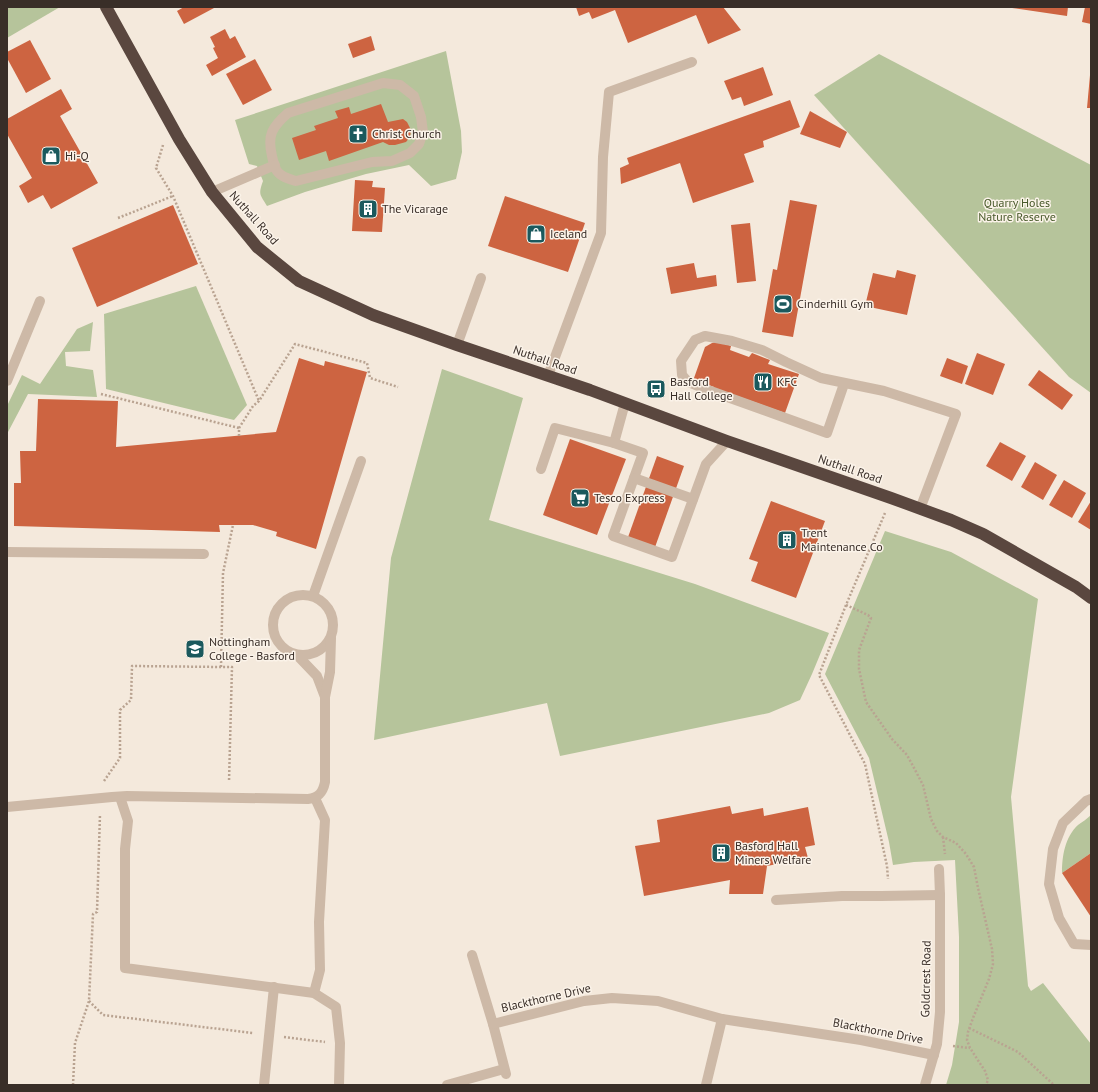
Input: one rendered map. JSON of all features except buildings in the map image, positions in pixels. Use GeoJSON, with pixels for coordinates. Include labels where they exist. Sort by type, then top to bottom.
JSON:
{"type":"FeatureCollection","features":[{"type":"Feature","properties":{"kind":"highway","name":"Nuthall Road"},"geometry":{"type":"LineString","coordinates":[[106,7],[171,122],[179,139],[212,192],[257,247],[299,281],[372,315],[590,390],[727,441],[951,520],[983,534],[1076,587],[1091,598]]}},
{"type":"Feature","properties":{"kind":"street"},"geometry":{"type":"LineString","coordinates":[[548,376],[601,233],[603,158],[609,92],[692,62]]}},
{"type":"Feature","properties":{"kind":"street"},"geometry":{"type":"LineString","coordinates":[[383,83],[400,85],[414,96],[421,117],[423,132],[419,144],[410,153],[392,161],[372,162],[296,181],[284,177],[277,171],[275,165],[270,146],[271,134],[278,122],[288,113],[383,83]]}},
{"type":"Feature","properties":{"kind":"street"},"geometry":{"type":"LineString","coordinates":[[212,192],[275,165]]}},
{"type":"Feature","properties":{"kind":"street"},"geometry":{"type":"LineString","coordinates":[[457,345],[481,278]]}},
{"type":"Feature","properties":{"kind":"street"},"geometry":{"type":"LineString","coordinates":[[7,381],[40,301]]}},
{"type":"Feature","properties":{"kind":"street"},"geometry":{"type":"LineString","coordinates":[[844,384],[827,433],[688,382],[682,375],[680,361],[695,340],[705,336],[732,341],[762,350],[821,378],[844,384],[884,391],[956,414],[920,509]]}},
{"type":"Feature","properties":{"kind":"street"},"geometry":{"type":"LineString","coordinates":[[614,443],[625,403]]}},
{"type":"Feature","properties":{"kind":"street"},"geometry":{"type":"LineString","coordinates":[[541,469],[555,428],[614,443],[643,453],[612,536],[672,557],[706,464],[727,441]]}},
{"type":"Feature","properties":{"kind":"street"},"geometry":{"type":"LineString","coordinates":[[313,596],[361,461]]}},
{"type":"Feature","properties":{"kind":"street"},"geometry":{"type":"LineString","coordinates":[[634,478],[694,499]]}},
{"type":"Feature","properties":{"kind":"street"},"geometry":{"type":"LineString","coordinates":[[7,552],[204,554]]}},
{"type":"Feature","properties":{"kind":"street"},"geometry":{"type":"LineString","coordinates":[[7,807],[120,797],[308,799],[315,798],[320,795],[324,789],[325,782],[325,697],[330,672],[331,638],[334,628],[333,618],[329,608],[322,600],[313,596],[302,594],[292,596],[277,608],[273,627],[275,636],[280,645],[297,655],[317,676],[325,697]]}},
{"type":"Feature","properties":{"kind":"street"},"geometry":{"type":"LineString","coordinates":[[297,655],[307,655],[316,652],[325,646],[331,638]]}},
{"type":"Feature","properties":{"kind":"street"},"geometry":{"type":"LineString","coordinates":[[120,797],[128,821],[125,849],[125,968],[314,993],[336,1007],[340,1043],[339,1085]]}},
{"type":"Feature","properties":{"kind":"street"},"geometry":{"type":"LineString","coordinates":[[314,993],[320,970],[319,922],[325,820],[315,798]]}},
{"type":"Feature","properties":{"kind":"street"},"geometry":{"type":"LineString","coordinates":[[1091,799],[1086,801],[1063,823],[1053,849],[1049,884],[1059,918],[1074,944],[1091,945]]}},
{"type":"Feature","properties":{"kind":"street","name":"Goldcrest Road"},"geometry":{"type":"LineString","coordinates":[[925,1085],[937,1044],[940,1012],[939,869]]}},
{"type":"Feature","properties":{"kind":"street"},"geometry":{"type":"LineString","coordinates":[[776,900],[842,896],[940,895]]}},
{"type":"Feature","properties":{"kind":"street","name":"Blackthorne Drive"},"geometry":{"type":"LineString","coordinates":[[447,1085],[505,1071],[493,1024],[472,955]]}},
{"type":"Feature","properties":{"kind":"street"},"geometry":{"type":"LineString","coordinates":[[264,1085],[274,987]]}},
{"type":"Feature","properties":{"kind":"street","name":"Blackthorne Drive"},"geometry":{"type":"LineString","coordinates":[[493,1024],[584,1001],[612,998],[658,1001],[722,1019],[861,1040],[934,1055]]}},
{"type":"Feature","properties":{"kind":"street"},"geometry":{"type":"LineString","coordinates":[[706,1085],[722,1019]]}},
{"type":"Feature","properties":{"kind":"path"},"geometry":{"type":"LineString","coordinates":[[171,122],[156,168],[173,196],[258,401]]}},
{"type":"Feature","properties":{"kind":"path"},"geometry":{"type":"LineString","coordinates":[[118,218],[173,196]]}},
{"type":"Feature","properties":{"kind":"path"},"geometry":{"type":"LineString","coordinates":[[240,436],[240,428],[253,406],[258,401],[295,344],[367,363],[370,378],[398,387]]}},
{"type":"Feature","properties":{"kind":"path"},"geometry":{"type":"LineString","coordinates":[[101,394],[240,428]]}},
{"type":"Feature","properties":{"kind":"path"},"geometry":{"type":"LineString","coordinates":[[885,896],[888,866],[865,764],[819,675],[846,605],[891,498]]}},
{"type":"Feature","properties":{"kind":"path"},"geometry":{"type":"LineString","coordinates":[[221,667],[223,573],[233,525]]}},
{"type":"Feature","properties":{"kind":"path"},"geometry":{"type":"LineString","coordinates":[[846,605],[868,615],[871,618],[859,650],[859,669],[866,702],[892,739],[907,755],[923,785],[931,819],[937,831],[956,843],[966,854],[974,867],[992,949],[993,964],[989,979],[972,1018],[968,1040],[970,1048],[985,1070],[988,1080],[986,1085]]}},
{"type":"Feature","properties":{"kind":"path"},"geometry":{"type":"LineString","coordinates":[[73,1085],[75,1043],[89,1001],[93,914],[97,912],[99,787],[120,758],[120,710],[131,700],[132,666],[232,668],[229,799]]}},
{"type":"Feature","properties":{"kind":"path"},"geometry":{"type":"LineString","coordinates":[[89,1001],[103,1015],[325,1042],[325,1048]]}},
{"type":"Feature","properties":{"kind":"path"},"geometry":{"type":"LineString","coordinates":[[969,1028],[1018,1052],[1054,1085]]}},
{"type":"Feature","properties":{"kind":"green space"},"geometry":{"type":"Polygon","coordinates":[[[7,7],[60,7],[7,38],[7,7]]]}},
{"type":"Feature","properties":{"kind":"green space"},"geometry":{"type":"Polygon","coordinates":[[[446,51],[461,131],[462,152],[456,179],[431,186],[409,165],[366,174],[305,192],[267,206],[260,194],[263,181],[257,166],[249,164],[235,120],[446,51]]]}},
{"type":"Feature","properties":{"kind":"green space","name":"Quarry Holes Nature Reserve"},"geometry":{"type":"Polygon","coordinates":[[[879,54],[1091,165],[1091,393],[1069,377],[814,95],[879,54]]]}},
{"type":"Feature","properties":{"kind":"green space"},"geometry":{"type":"Polygon","coordinates":[[[196,286],[247,405],[234,420],[106,389],[104,314],[196,286]]]}},
{"type":"Feature","properties":{"kind":"green space"},"geometry":{"type":"Polygon","coordinates":[[[93,322],[90,351],[65,352],[66,366],[93,370],[97,397],[28,394],[7,434],[7,406],[22,375],[40,384],[77,329],[93,322]]]}},
{"type":"Feature","properties":{"kind":"green space"},"geometry":{"type":"Polygon","coordinates":[[[442,369],[523,398],[489,520],[695,584],[829,633],[800,700],[769,713],[560,756],[547,703],[374,740],[391,558],[442,369]]]}},
{"type":"Feature","properties":{"kind":"green space"},"geometry":{"type":"Polygon","coordinates":[[[885,531],[951,552],[1038,599],[1011,797],[1028,986],[1031,991],[1043,983],[1091,1044],[1091,1085],[946,1085],[952,1065],[959,1022],[959,937],[955,860],[914,862],[893,865],[869,758],[825,674],[885,531]]]}},
{"type":"Feature","properties":{"kind":"green space"},"geometry":{"type":"Polygon","coordinates":[[[1091,815],[1091,853],[1062,873],[1065,847],[1070,835],[1078,825],[1091,815]]]}},
{"type":"Feature","properties":{"kind":"place","name":"Christ Church"},"geometry":{"type":"Point","coordinates":[358,134]}},
{"type":"Feature","properties":{"kind":"place","name":"Hi-Q"},"geometry":{"type":"Point","coordinates":[51,156]}},
{"type":"Feature","properties":{"kind":"place","name":"The Vicarage"},"geometry":{"type":"Point","coordinates":[368,209]}},
{"type":"Feature","properties":{"kind":"place","name":"Iceland"},"geometry":{"type":"Point","coordinates":[536,234]}},
{"type":"Feature","properties":{"kind":"place","name":"Cinderhill Gym"},"geometry":{"type":"Point","coordinates":[783,304]}},
{"type":"Feature","properties":{"kind":"place","name":"KFC"},"geometry":{"type":"Point","coordinates":[763,382]}},
{"type":"Feature","properties":{"kind":"place","name":"Basford Hall College"},"geometry":{"type":"Point","coordinates":[656,389]}},
{"type":"Feature","properties":{"kind":"place","name":"Tesco Express"},"geometry":{"type":"Point","coordinates":[580,498]}},
{"type":"Feature","properties":{"kind":"place","name":"Trent Maintenance Co"},"geometry":{"type":"Point","coordinates":[787,540]}},
{"type":"Feature","properties":{"kind":"place","name":"Nottingham College - Basford"},"geometry":{"type":"Point","coordinates":[195,649]}},
{"type":"Feature","properties":{"kind":"place","name":"Basford Hall Miners Welfare"},"geometry":{"type":"Point","coordinates":[721,853]}}]}
